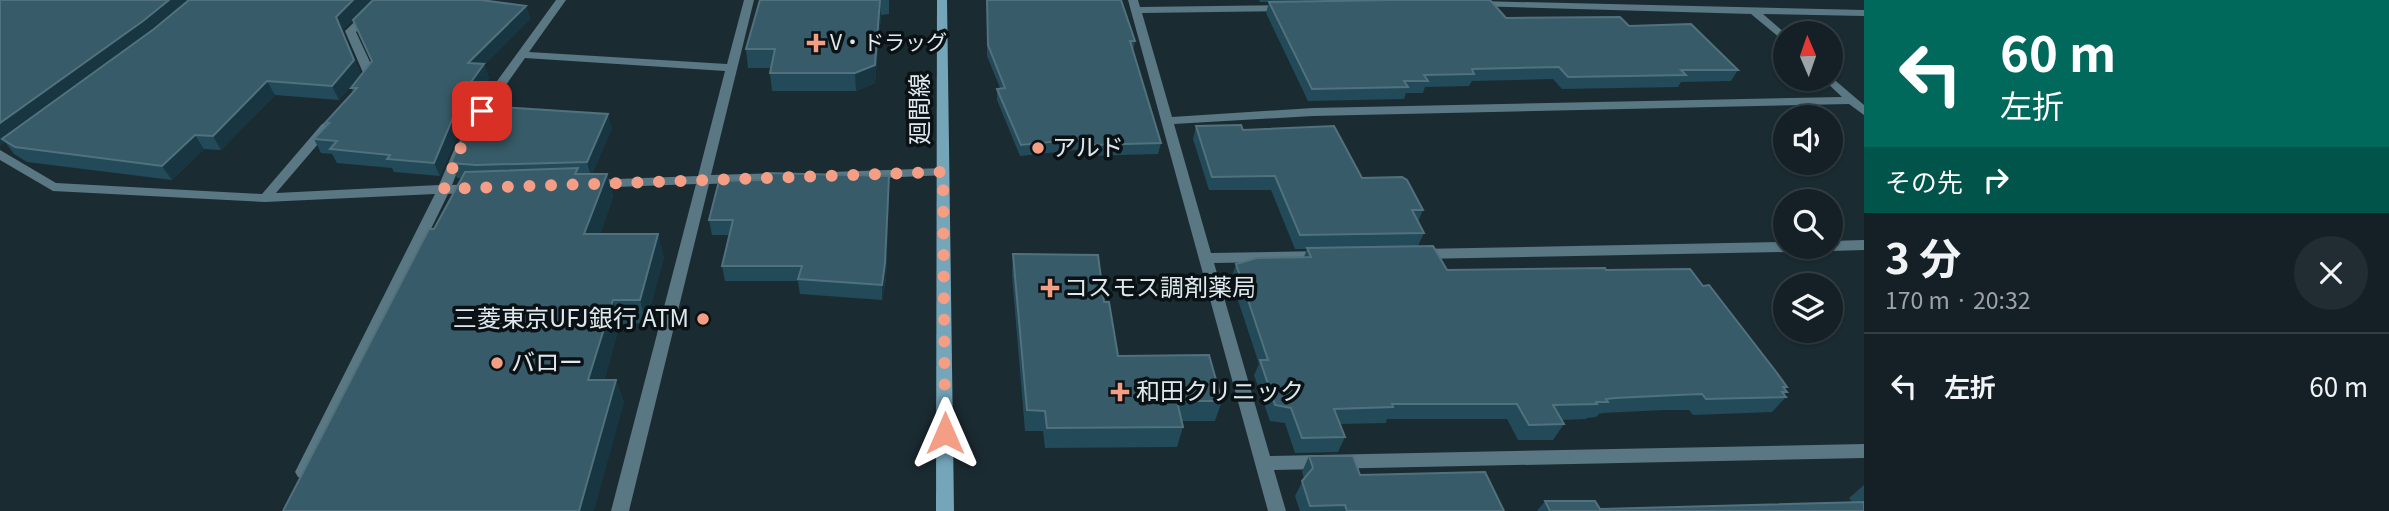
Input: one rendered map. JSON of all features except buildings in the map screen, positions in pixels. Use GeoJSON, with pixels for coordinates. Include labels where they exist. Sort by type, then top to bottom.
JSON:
{"type":"FeatureCollection","features":[{"type":"Feature","properties":{"kind":"street"},"geometry":{"type":"LineString","coordinates":[[353,95],[370,75],[350,31],[383,0]]}},
{"type":"Feature","properties":{"kind":"street"},"geometry":{"type":"LineString","coordinates":[[297,486],[444,189],[466,136],[561,0]]}},
{"type":"Feature","properties":{"kind":"street"},"geometry":{"type":"LineString","coordinates":[[620,511],[749,0]]}},
{"type":"Feature","properties":{"kind":"street","name":"廻間線"},"geometry":{"type":"LineString","coordinates":[[942,0],[945,511]]}},
{"type":"Feature","properties":{"kind":"street"},"geometry":{"type":"LineString","coordinates":[[1467,4],[1864,13]]}},
{"type":"Feature","properties":{"kind":"street"},"geometry":{"type":"LineString","coordinates":[[1277,511],[1135,5],[1301,7]]}},
{"type":"Feature","properties":{"kind":"street"},"geometry":{"type":"LineString","coordinates":[[1753,10],[1773,28]]}},
{"type":"Feature","properties":{"kind":"street"},"geometry":{"type":"LineString","coordinates":[[524,55],[732,68]]}},
{"type":"Feature","properties":{"kind":"street"},"geometry":{"type":"LineString","coordinates":[[1843,91],[1864,111]]}},
{"type":"Feature","properties":{"kind":"street"},"geometry":{"type":"LineString","coordinates":[[1169,121],[1313,112],[1853,100]]}},
{"type":"Feature","properties":{"kind":"street"},"geometry":{"type":"LineString","coordinates":[[265,198],[335,116]]}},
{"type":"Feature","properties":{"kind":"street"},"geometry":{"type":"LineString","coordinates":[[3,152],[53,187],[265,198],[485,187]]}},
{"type":"Feature","properties":{"kind":"street"},"geometry":{"type":"LineString","coordinates":[[822,176],[943,172]]}},
{"type":"Feature","properties":{"kind":"street"},"geometry":{"type":"LineString","coordinates":[[580,184],[796,177]]}},
{"type":"Feature","properties":{"kind":"street"},"geometry":{"type":"LineString","coordinates":[[1843,246],[1864,245]]}},
{"type":"Feature","properties":{"kind":"street"},"geometry":{"type":"LineString","coordinates":[[1400,254],[1773,247]]}},
{"type":"Feature","properties":{"kind":"street"},"geometry":{"type":"LineString","coordinates":[[1208,258],[1331,256]]}},
{"type":"Feature","properties":{"kind":"street"},"geometry":{"type":"LineString","coordinates":[[1264,463],[1864,451]]}},
{"type":"Feature","properties":{"kind":"place","name":"V・ドラッグ"},"geometry":{"type":"Point","coordinates":[816,43]}},
{"type":"Feature","properties":{"kind":"place","name":"アルド"},"geometry":{"type":"Point","coordinates":[1038,148]}},
{"type":"Feature","properties":{"kind":"place","name":"コスモス調剤薬局"},"geometry":{"type":"Point","coordinates":[1050,288]}},
{"type":"Feature","properties":{"kind":"place","name":"三菱東京UFJ銀行 ATM"},"geometry":{"type":"Point","coordinates":[703,319]}},
{"type":"Feature","properties":{"kind":"place","name":"バロー"},"geometry":{"type":"Point","coordinates":[497,363]}},
{"type":"Feature","properties":{"kind":"place","name":"和田クリニック"},"geometry":{"type":"Point","coordinates":[1120,392]}},
{"type":"Feature","properties":{"kind":"route"},"geometry":{"type":"LineString","coordinates":[[482,111],[468,130],[444,189],[943,172],[945,433]]}}]}
